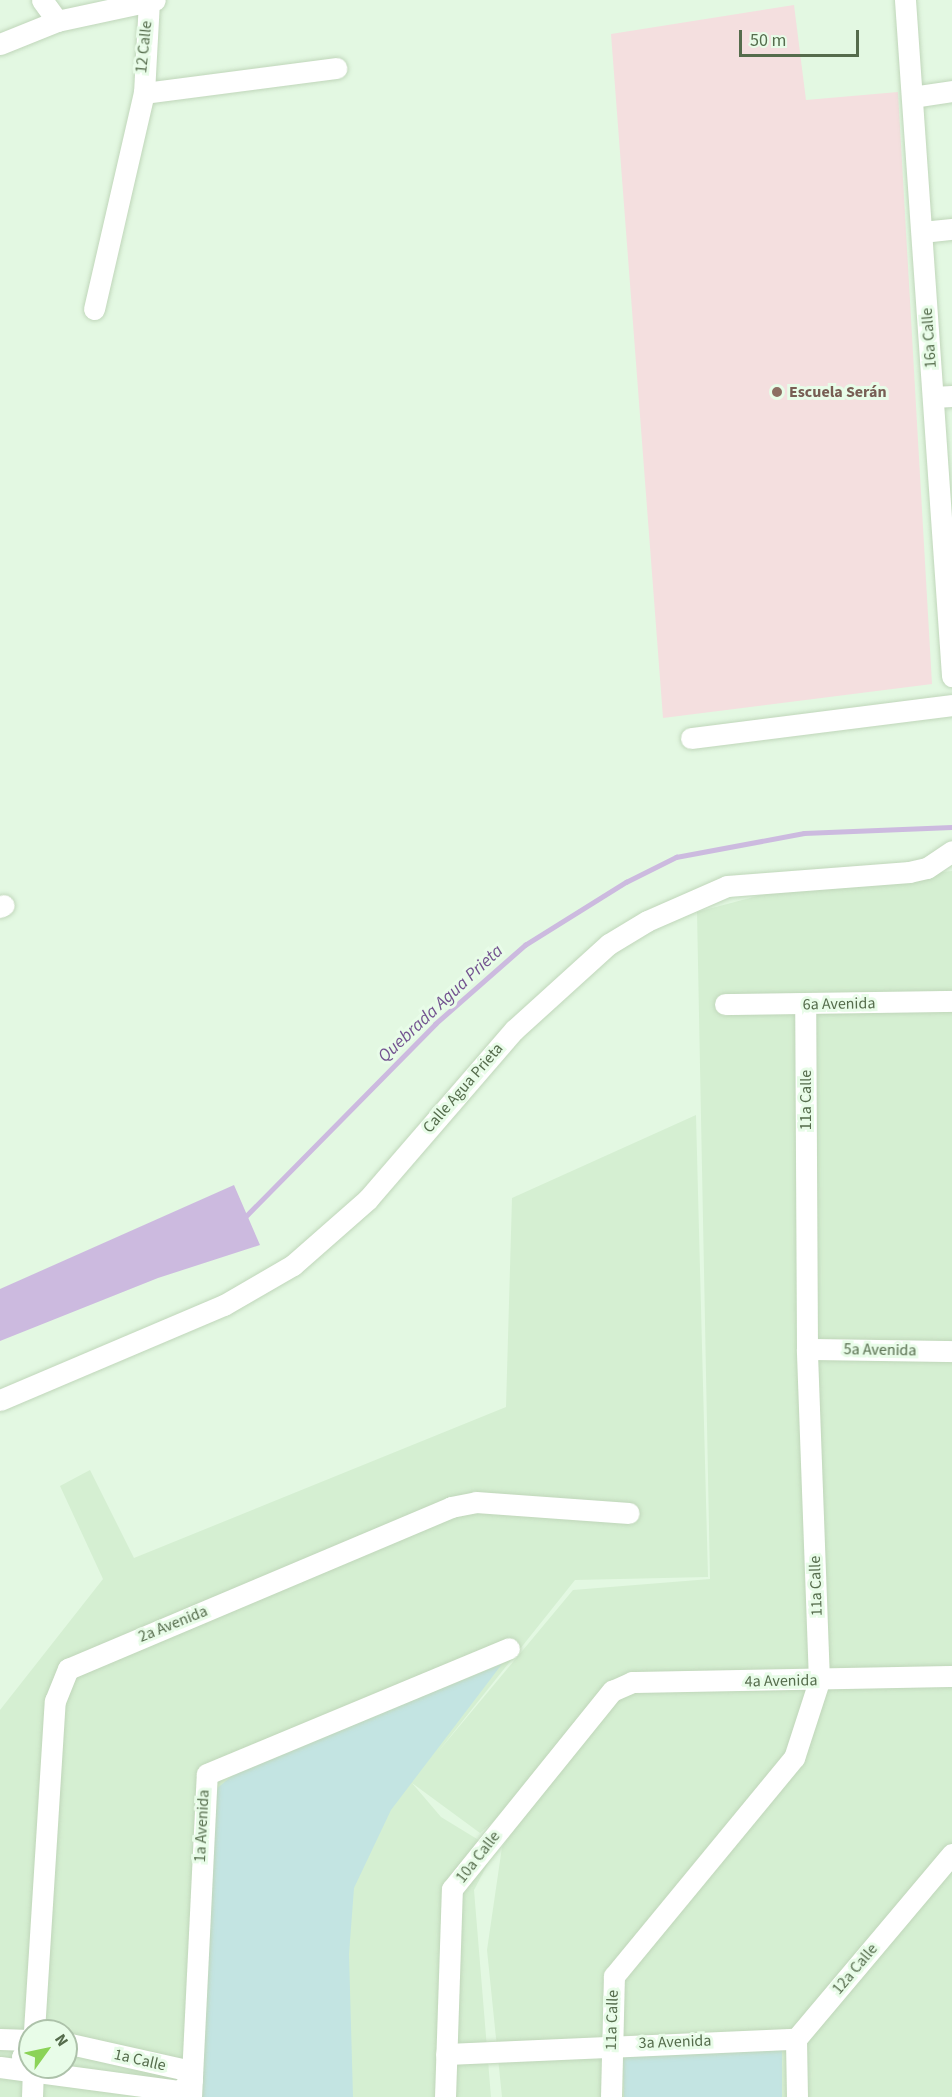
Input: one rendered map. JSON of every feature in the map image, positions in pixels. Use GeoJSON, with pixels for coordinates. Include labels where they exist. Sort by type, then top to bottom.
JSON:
{"type":"FeatureCollection","features":[{"type":"Feature","properties":{"kind":"street"},"geometry":{"type":"LineString","coordinates":[[42,0],[57,21]]}},
{"type":"Feature","properties":{"kind":"street"},"geometry":{"type":"LineString","coordinates":[[0,44],[57,21],[119,4],[151,0]]}},
{"type":"Feature","properties":{"kind":"street","name":"12 Calle"},"geometry":{"type":"LineString","coordinates":[[94,309],[144,93],[151,0]]}},
{"type":"Feature","properties":{"kind":"street","name":"16a Calle"},"geometry":{"type":"LineString","coordinates":[[905,0],[921,232],[943,396],[952,676]]}},
{"type":"Feature","properties":{"kind":"street"},"geometry":{"type":"LineString","coordinates":[[144,93],[336,68]]}},
{"type":"Feature","properties":{"kind":"street"},"geometry":{"type":"LineString","coordinates":[[912,97],[952,91]]}},
{"type":"Feature","properties":{"kind":"street"},"geometry":{"type":"LineString","coordinates":[[921,232],[952,229]]}},
{"type":"Feature","properties":{"kind":"street"},"geometry":{"type":"LineString","coordinates":[[691,738],[952,705]]}},
{"type":"Feature","properties":{"kind":"street","name":"Calle Agua Prieta"},"geometry":{"type":"LineString","coordinates":[[0,1400],[224,1305],[293,1265],[368,1199],[514,1030],[609,944],[647,921],[727,886],[909,872],[952,851]]}},
{"type":"Feature","properties":{"kind":"street","name":"6a Avenida"},"geometry":{"type":"LineString","coordinates":[[725,1005],[952,1001]]}},
{"type":"Feature","properties":{"kind":"street","name":"11a Calle"},"geometry":{"type":"LineString","coordinates":[[611,2097],[614,1976],[794,1758],[819,1681],[807,1349],[805,1005]]}},
{"type":"Feature","properties":{"kind":"street","name":"5a Avenida"},"geometry":{"type":"LineString","coordinates":[[807,1349],[952,1351]]}},
{"type":"Feature","properties":{"kind":"street","name":"2a Avenida"},"geometry":{"type":"LineString","coordinates":[[35,2019],[55,1701],[68,1669],[451,1507],[476,1502],[629,1513]]}},
{"type":"Feature","properties":{"kind":"street","name":"1a Avenida"},"geometry":{"type":"LineString","coordinates":[[192,2088],[207,1774],[509,1648]]}},
{"type":"Feature","properties":{"kind":"street","name":"4a Avenida"},"geometry":{"type":"LineString","coordinates":[[612,1691],[632,1682],[819,1681],[952,1676]]}},
{"type":"Feature","properties":{"kind":"street","name":"10a Calle"},"geometry":{"type":"LineString","coordinates":[[445,2097],[452,1889],[612,1691]]}},
{"type":"Feature","properties":{"kind":"street","name":"12a Calle"},"geometry":{"type":"LineString","coordinates":[[796,2039],[952,1854]]}},
{"type":"Feature","properties":{"kind":"street"},"geometry":{"type":"LineString","coordinates":[[0,2039],[18,2040]]}},
{"type":"Feature","properties":{"kind":"street"},"geometry":{"type":"LineString","coordinates":[[796,2039],[796,2097]]}},
{"type":"Feature","properties":{"kind":"street","name":"3a Avenida"},"geometry":{"type":"LineString","coordinates":[[446,2054],[611,2044],[796,2039]]}},
{"type":"Feature","properties":{"kind":"street","name":"1a Calle"},"geometry":{"type":"LineString","coordinates":[[78,2046],[182,2069],[192,2088],[180,2091],[78,2075]]}},
{"type":"Feature","properties":{"kind":"street","name":"1a Calle"},"geometry":{"type":"LineString","coordinates":[[0,2067],[18,2067]]}},
{"type":"Feature","properties":{"kind":"street"},"geometry":{"type":"LineString","coordinates":[[32,2097],[35,2079]]}},
{"type":"Feature","properties":{"kind":"shaded area","name":"Escuela Serán"},"geometry":{"type":"Polygon","coordinates":[[[794,5],[806,100],[898,92],[932,684],[663,718],[611,34],[794,5]]]}},
{"type":"Feature","properties":{"kind":"shaded area"},"geometry":{"type":"Polygon","coordinates":[[[952,871],[952,2097],[502,2097],[487,1950],[502,1847],[564,1760],[480,1833],[412,1783],[441,1817],[495,1850],[474,1890],[491,2097],[0,2097],[0,1710],[103,1579],[60,1486],[90,1470],[134,1558],[506,1407],[512,1198],[696,1115],[708,1577],[575,1580],[437,1753],[573,1590],[710,1579],[697,912],[773,892],[952,871]]]}},
{"type":"Feature","properties":{"kind":"shaded area"},"geometry":{"type":"Polygon","coordinates":[[[234,1185],[260,1245],[158,1278],[0,1341],[0,1289],[234,1185]]]}},
{"type":"Feature","properties":{"kind":"shaded area"},"geometry":{"type":"Polygon","coordinates":[[[502,1664],[391,1810],[354,1888],[349,1954],[353,2097],[199,2097],[215,1790],[239,1770],[502,1664]]]}},
{"type":"Feature","properties":{"kind":"shaded area"},"geometry":{"type":"Polygon","coordinates":[[[782,2049],[782,2097],[624,2097],[623,2055],[782,2049]]]}},
{"type":"Feature","properties":{"kind":"waterway","name":"Quebrada Agua Prieta"},"geometry":{"type":"LineString","coordinates":[[243,1219],[435,1024],[525,945],[626,882],[676,857],[804,833],[952,827]]}},
{"type":"Feature","properties":{"kind":"place","name":"Escuela Serán"},"geometry":{"type":"Point","coordinates":[777,392]}}]}
